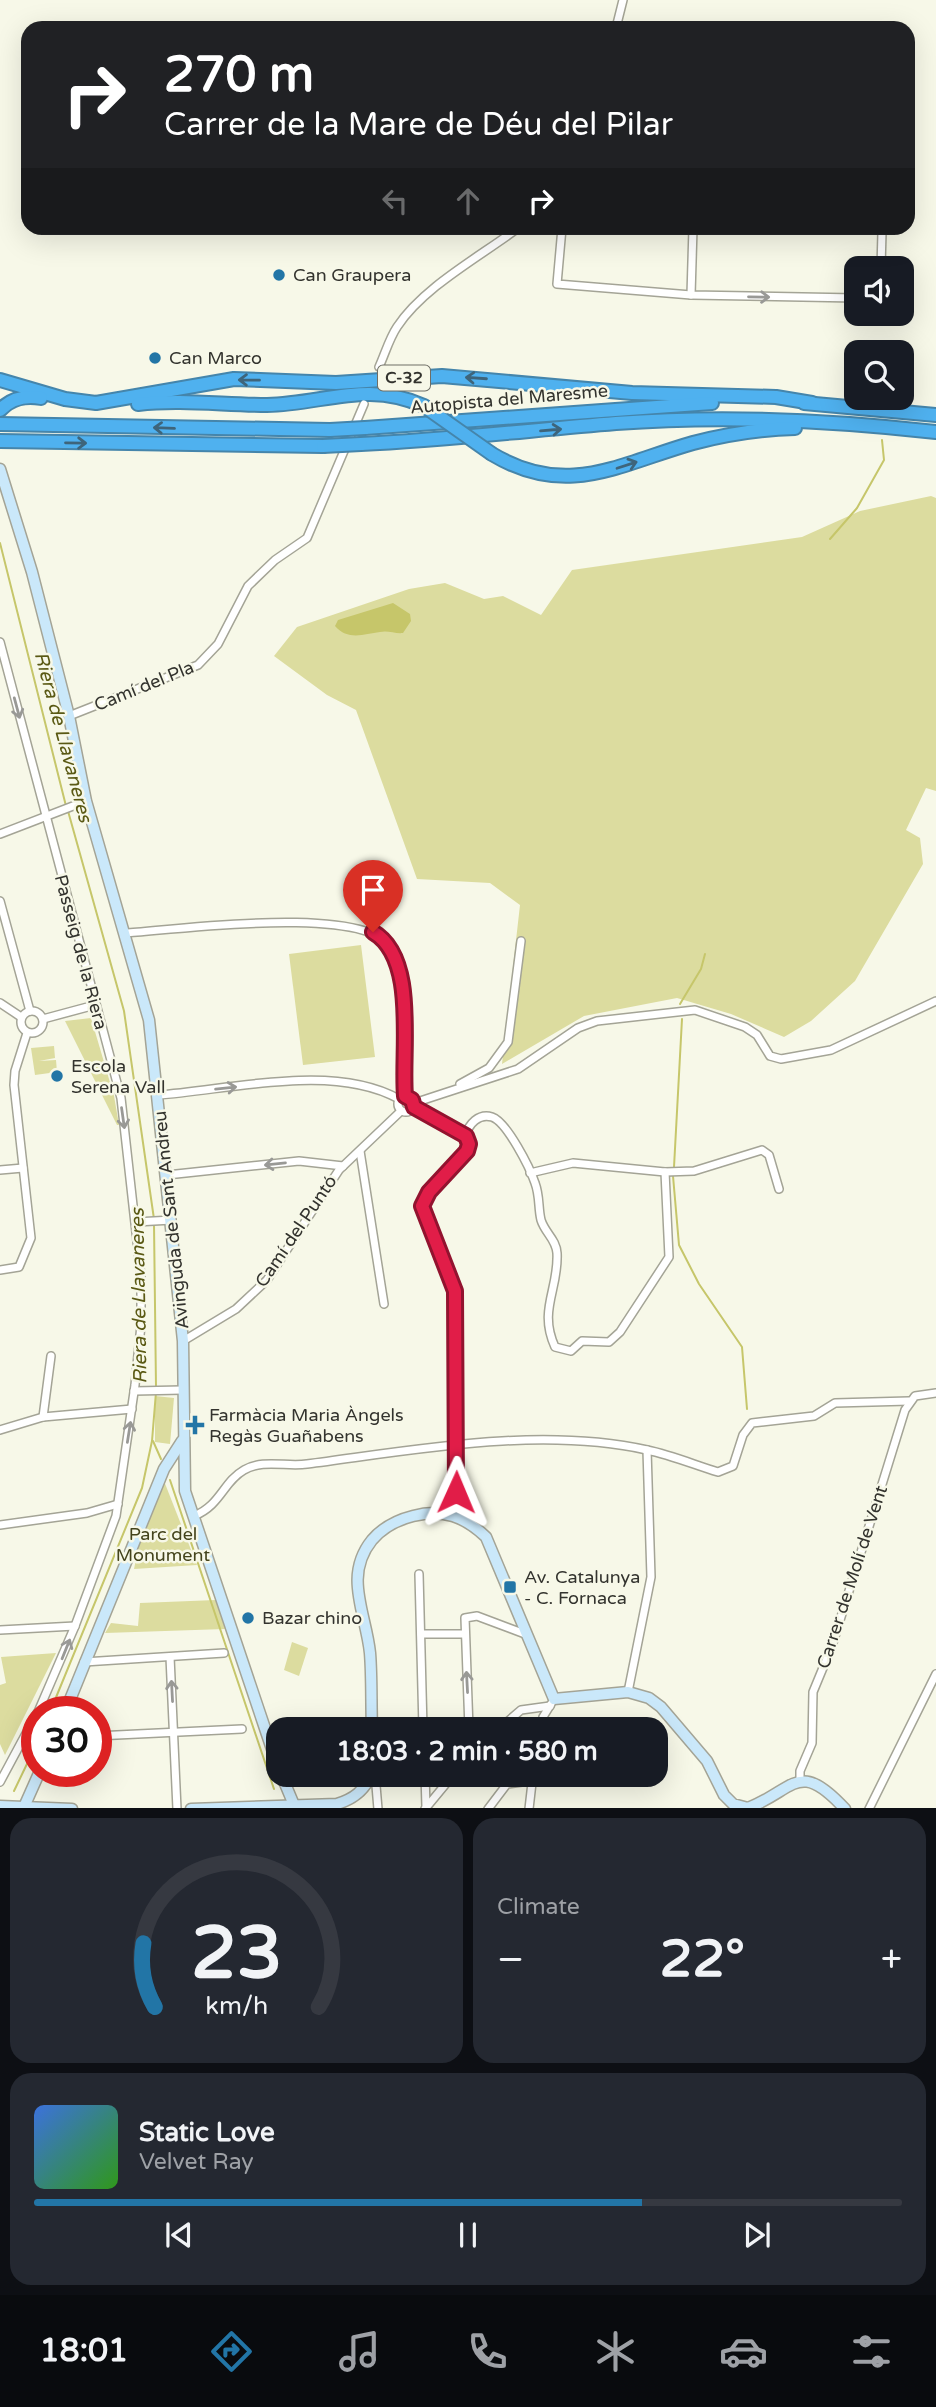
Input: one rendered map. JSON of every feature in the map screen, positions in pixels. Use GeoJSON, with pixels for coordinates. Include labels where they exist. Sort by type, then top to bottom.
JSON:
{"type":"FeatureCollection","features":[{"type":"Feature","properties":{"kind":"highway","name":"C-32"},"geometry":{"type":"LineString","coordinates":[[2,382],[65,399],[96,402],[234,379],[336,383],[443,376],[632,393],[776,397],[812,403]]}},
{"type":"Feature","properties":{"kind":"highway","name":"C-32"},"geometry":{"type":"LineString","coordinates":[[0,398],[29,396],[90,408],[170,401],[269,405],[352,393],[402,397],[424,407],[492,454],[537,474],[572,477],[608,471],[694,443],[740,433],[781,429],[858,432],[906,428]]}},
{"type":"Feature","properties":{"kind":"highway"},"geometry":{"type":"LineString","coordinates":[[0,410],[11,400],[29,396]]}},
{"type":"Feature","properties":{"kind":"highway","name":"Autopista del Maresme"},"geometry":{"type":"LineString","coordinates":[[3,424],[330,430],[661,404],[812,403],[936,415]]}},
{"type":"Feature","properties":{"kind":"highway","name":"Autopista del Maresme"},"geometry":{"type":"LineString","coordinates":[[4,441],[323,446],[678,420],[768,419],[936,432]]}},
{"type":"Feature","properties":{"kind":"street"},"geometry":{"type":"LineString","coordinates":[[618,21],[623,0]]}},
{"type":"Feature","properties":{"kind":"street"},"geometry":{"type":"LineString","coordinates":[[379,367],[397,327],[413,308],[460,269],[508,235]]}},
{"type":"Feature","properties":{"kind":"street"},"geometry":{"type":"LineString","coordinates":[[561,235],[557,284],[691,295],[844,298]]}},
{"type":"Feature","properties":{"kind":"street"},"geometry":{"type":"LineString","coordinates":[[691,295],[693,235]]}},
{"type":"Feature","properties":{"kind":"street"},"geometry":{"type":"LineString","coordinates":[[881,256],[882,235]]}},
{"type":"Feature","properties":{"kind":"street","name":"Camí del Pla"},"geometry":{"type":"LineString","coordinates":[[69,716],[198,664],[209,655],[248,586],[275,560],[307,538],[364,404]]}},
{"type":"Feature","properties":{"kind":"street","name":"Avinguda de Sant Andreu"},"geometry":{"type":"LineString","coordinates":[[0,469],[32,572],[69,716],[86,801],[149,1020],[183,1341],[182,1441],[185,1491],[266,1731]]}},
{"type":"Feature","properties":{"kind":"street","name":"Passeig de la Riera"},"geometry":{"type":"LineString","coordinates":[[0,642],[121,1098],[136,1222],[141,1313],[132,1409],[118,1504],[75,1626],[44,1696]]}},
{"type":"Feature","properties":{"kind":"street"},"geometry":{"type":"LineString","coordinates":[[0,834],[86,801]]}},
{"type":"Feature","properties":{"kind":"street"},"geometry":{"type":"LineString","coordinates":[[0,901],[30,1011]]}},
{"type":"Feature","properties":{"kind":"street"},"geometry":{"type":"LineString","coordinates":[[125,933],[288,921],[356,928],[383,937],[395,952],[403,993],[401,1111],[453,1088],[489,1068],[508,1042],[521,940]]}},
{"type":"Feature","properties":{"kind":"street"},"geometry":{"type":"LineString","coordinates":[[0,937],[10,943]]}},
{"type":"Feature","properties":{"kind":"street"},"geometry":{"type":"LineString","coordinates":[[453,1088],[517,1069],[578,1028],[597,1021],[683,1009],[713,1013],[757,1035],[771,1056],[781,1059],[831,1050],[936,1001]]}},
{"type":"Feature","properties":{"kind":"street"},"geometry":{"type":"LineString","coordinates":[[0,1003],[21,1017]]}},
{"type":"Feature","properties":{"kind":"street"},"geometry":{"type":"LineString","coordinates":[[43,1019],[95,1005]]}},
{"type":"Feature","properties":{"kind":"street"},"geometry":{"type":"LineString","coordinates":[[21,1017],[30,1011],[39,1013],[43,1019],[40,1031],[27,1033]]}},
{"type":"Feature","properties":{"kind":"street"},"geometry":{"type":"LineString","coordinates":[[21,1017],[21,1026],[27,1033]]}},
{"type":"Feature","properties":{"kind":"street"},"geometry":{"type":"LineString","coordinates":[[0,1270],[19,1267],[31,1238],[13,1085],[27,1033]]}},
{"type":"Feature","properties":{"kind":"street"},"geometry":{"type":"LineString","coordinates":[[158,1095],[307,1081],[346,1084],[402,1098],[466,1136],[469,1144],[467,1151],[429,1192],[422,1206],[455,1291],[456,1516]]}},
{"type":"Feature","properties":{"kind":"street","name":"Camí del Puntó"},"geometry":{"type":"LineString","coordinates":[[183,1341],[236,1309],[267,1280],[313,1205],[343,1166],[401,1111]]}},
{"type":"Feature","properties":{"kind":"street"},"geometry":{"type":"LineString","coordinates":[[466,1136],[472,1122],[483,1116],[494,1117],[508,1133],[530,1173],[539,1199],[542,1224],[551,1234],[557,1254],[547,1311],[549,1334],[555,1347],[572,1351],[582,1341],[609,1342],[620,1332],[670,1257],[665,1172]]}},
{"type":"Feature","properties":{"kind":"street"},"geometry":{"type":"LineString","coordinates":[[530,1173],[573,1163],[665,1172],[701,1171],[762,1150],[769,1154],[779,1189]]}},
{"type":"Feature","properties":{"kind":"street"},"geometry":{"type":"LineString","coordinates":[[360,1151],[384,1304]]}},
{"type":"Feature","properties":{"kind":"street"},"geometry":{"type":"LineString","coordinates":[[167,1175],[299,1161],[343,1166]]}},
{"type":"Feature","properties":{"kind":"street"},"geometry":{"type":"LineString","coordinates":[[0,1170],[23,1168]]}},
{"type":"Feature","properties":{"kind":"street"},"geometry":{"type":"LineString","coordinates":[[136,1222],[172,1220]]}},
{"type":"Feature","properties":{"kind":"street"},"geometry":{"type":"LineString","coordinates":[[43,1417],[51,1356]]}},
{"type":"Feature","properties":{"kind":"street"},"geometry":{"type":"LineString","coordinates":[[134,1391],[182,1390]]}},
{"type":"Feature","properties":{"kind":"street"},"geometry":{"type":"LineString","coordinates":[[194,1516],[209,1510],[244,1469],[256,1466],[304,1465],[514,1440],[606,1444],[647,1450],[718,1472],[733,1466],[743,1435],[752,1423],[814,1416],[835,1403],[909,1401],[915,1396],[936,1394]]}},
{"type":"Feature","properties":{"kind":"street","name":"Carrer de Molí de Vent"},"geometry":{"type":"LineString","coordinates":[[800,1782],[800,1771],[813,1743],[813,1692],[832,1646],[909,1401]]}},
{"type":"Feature","properties":{"kind":"street"},"geometry":{"type":"LineString","coordinates":[[0,1430],[43,1417],[132,1409]]}},
{"type":"Feature","properties":{"kind":"street"},"geometry":{"type":"LineString","coordinates":[[71,1696],[164,1469],[182,1441]]}},
{"type":"Feature","properties":{"kind":"street"},"geometry":{"type":"LineString","coordinates":[[628,1692],[634,1675],[651,1577],[647,1450]]}},
{"type":"Feature","properties":{"kind":"street"},"geometry":{"type":"LineString","coordinates":[[0,1525],[87,1513],[118,1504]]}},
{"type":"Feature","properties":{"kind":"street"},"geometry":{"type":"LineString","coordinates":[[372,1717],[370,1652],[356,1588],[356,1571],[364,1551],[378,1534],[397,1520],[437,1512],[471,1523],[486,1537],[552,1702],[546,1717]]}},
{"type":"Feature","properties":{"kind":"street"},"geometry":{"type":"LineString","coordinates":[[419,1574],[423,1717]]}},
{"type":"Feature","properties":{"kind":"street"},"geometry":{"type":"LineString","coordinates":[[468,1717],[465,1618],[468,1615],[525,1634]]}},
{"type":"Feature","properties":{"kind":"street"},"geometry":{"type":"LineString","coordinates":[[0,1630],[75,1626]]}},
{"type":"Feature","properties":{"kind":"street"},"geometry":{"type":"LineString","coordinates":[[421,1634],[464,1634]]}},
{"type":"Feature","properties":{"kind":"street"},"geometry":{"type":"LineString","coordinates":[[84,1662],[224,1653]]}},
{"type":"Feature","properties":{"kind":"street"},"geometry":{"type":"LineString","coordinates":[[170,1657],[177,1808]]}},
{"type":"Feature","properties":{"kind":"street"},"geometry":{"type":"LineString","coordinates":[[869,1808],[936,1674]]}},
{"type":"Feature","properties":{"kind":"street"},"geometry":{"type":"LineString","coordinates":[[512,1717],[520,1710],[552,1702],[628,1692],[649,1698],[661,1707],[707,1761],[724,1795],[733,1804],[748,1808],[787,1784],[800,1782],[815,1783],[845,1808]]}},
{"type":"Feature","properties":{"kind":"street"},"geometry":{"type":"LineString","coordinates":[[112,1735],[242,1729]]}},
{"type":"Feature","properties":{"kind":"street","name":"Passeig de la Riera"},"geometry":{"type":"LineString","coordinates":[[0,1782],[21,1742]]}},
{"type":"Feature","properties":{"kind":"street"},"geometry":{"type":"LineString","coordinates":[[24,1808],[33,1787]]}},
{"type":"Feature","properties":{"kind":"street"},"geometry":{"type":"LineString","coordinates":[[282,1787],[283,1807]]}},
{"type":"Feature","properties":{"kind":"street"},"geometry":{"type":"LineString","coordinates":[[191,1808],[337,1804],[351,1800],[364,1787]]}},
{"type":"Feature","properties":{"kind":"street"},"geometry":{"type":"LineString","coordinates":[[375,1787],[378,1808]]}},
{"type":"Feature","properties":{"kind":"street"},"geometry":{"type":"LineString","coordinates":[[425,1787],[425,1808]]}},
{"type":"Feature","properties":{"kind":"street"},"geometry":{"type":"LineString","coordinates":[[425,1808],[443,1787]]}},
{"type":"Feature","properties":{"kind":"street"},"geometry":{"type":"LineString","coordinates":[[488,1808],[505,1787]]}},
{"type":"Feature","properties":{"kind":"street"},"geometry":{"type":"LineString","coordinates":[[529,1808],[532,1787]]}},
{"type":"Feature","properties":{"kind":"street"},"geometry":{"type":"LineString","coordinates":[[0,1806],[72,1808]]}},
{"type":"Feature","properties":{"kind":"green space"},"geometry":{"type":"Polygon","coordinates":[[[931,496],[936,498],[936,791],[926,788],[906,830],[920,838],[923,864],[855,981],[811,1021],[784,1037],[731,1014],[677,998],[584,1016],[502,1064],[520,905],[490,883],[417,879],[356,710],[327,695],[274,656],[297,627],[409,589],[445,583],[484,599],[503,596],[541,615],[572,570],[802,537],[860,511],[931,496]]]}},
{"type":"Feature","properties":{"kind":"green space"},"geometry":{"type":"Polygon","coordinates":[[[361,945],[375,1057],[303,1065],[289,954],[361,945]]]}},
{"type":"Feature","properties":{"kind":"green space"},"geometry":{"type":"Polygon","coordinates":[[[91,1018],[114,1096],[119,1125],[65,1021],[91,1018]]]}},
{"type":"Feature","properties":{"kind":"green space"},"geometry":{"type":"Polygon","coordinates":[[[54,1046],[55,1058],[39,1061],[56,1060],[57,1072],[35,1075],[31,1048],[54,1046]]]}},
{"type":"Feature","properties":{"kind":"green space"},"geometry":{"type":"Polygon","coordinates":[[[155,1396],[174,1398],[170,1444],[155,1442],[155,1396]]]}},
{"type":"Feature","properties":{"kind":"green space","name":"Parc del Monument"},"geometry":{"type":"Polygon","coordinates":[[[164,1481],[197,1565],[134,1569],[139,1545],[164,1481]]]}},
{"type":"Feature","properties":{"kind":"green space"},"geometry":{"type":"Polygon","coordinates":[[[216,1600],[225,1629],[105,1633],[111,1623],[138,1626],[140,1603],[216,1600]]]}},
{"type":"Feature","properties":{"kind":"green space"},"geometry":{"type":"Polygon","coordinates":[[[292,1642],[308,1648],[299,1676],[284,1670],[292,1642]]]}},
{"type":"Feature","properties":{"kind":"green space"},"geometry":{"type":"Polygon","coordinates":[[[56,1653],[34,1696],[21,1696],[21,1723],[5,1755],[0,1744],[0,1685],[6,1683],[1,1657],[56,1653]]]}},
{"type":"Feature","properties":{"kind":"shaded area"},"geometry":{"type":"Polygon","coordinates":[[[393,603],[410,614],[411,621],[403,633],[351,635],[335,626],[338,620],[393,603]]]}},
{"type":"Feature","properties":{"kind":"waterway"},"geometry":{"type":"LineString","coordinates":[[830,539],[857,508],[884,460],[882,440]]}},
{"type":"Feature","properties":{"kind":"waterway","name":"Riera de Llavaneres"},"geometry":{"type":"LineString","coordinates":[[0,543],[66,806]]}},
{"type":"Feature","properties":{"kind":"waterway","name":"Riera de Llavaneres"},"geometry":{"type":"LineString","coordinates":[[68,811],[124,1011],[154,1219]]}},
{"type":"Feature","properties":{"kind":"waterway"},"geometry":{"type":"LineString","coordinates":[[680,1004],[701,969],[705,954]]}},
{"type":"Feature","properties":{"kind":"waterway"},"geometry":{"type":"LineString","coordinates":[[674,1167],[682,1019]]}},
{"type":"Feature","properties":{"kind":"waterway"},"geometry":{"type":"LineString","coordinates":[[673,1176],[679,1245],[699,1284],[742,1347],[747,1409]]}},
{"type":"Feature","properties":{"kind":"waterway","name":"Riera de Llavaneres"},"geometry":{"type":"LineString","coordinates":[[154,1224],[156,1387]]}},
{"type":"Feature","properties":{"kind":"waterway","name":"Riera de Llavaneres"},"geometry":{"type":"LineString","coordinates":[[57,1696],[142,1488],[152,1441],[156,1392]]}},
{"type":"Feature","properties":{"kind":"waterway"},"geometry":{"type":"LineString","coordinates":[[153,1441],[161,1459]]}},
{"type":"Feature","properties":{"kind":"waterway"},"geometry":{"type":"LineString","coordinates":[[170,1480],[274,1789]]}},
{"type":"Feature","properties":{"kind":"waterway","name":"Riera de Llavaneres"},"geometry":{"type":"LineString","coordinates":[[14,1791],[21,1776]]}},
{"type":"Feature","properties":{"kind":"place","name":"Can Graupera"},"geometry":{"type":"Point","coordinates":[279,275]}},
{"type":"Feature","properties":{"kind":"place","name":"Can Marco"},"geometry":{"type":"Point","coordinates":[155,358]}},
{"type":"Feature","properties":{"kind":"place","name":"Escola Serena Vall"},"geometry":{"type":"Point","coordinates":[57,1076]}},
{"type":"Feature","properties":{"kind":"place","name":"Farmàcia Maria Àngels Regàs Guañabens"},"geometry":{"type":"Point","coordinates":[195,1425]}},
{"type":"Feature","properties":{"kind":"place","name":"Av. Catalunya - C. Fornaca"},"geometry":{"type":"Point","coordinates":[510,1587]}},
{"type":"Feature","properties":{"kind":"place","name":"Bazar chino"},"geometry":{"type":"Point","coordinates":[248,1618]}},
{"type":"Feature","properties":{"kind":"route"},"geometry":{"type":"LineString","coordinates":[[373,932],[390,944],[398,963],[403,993],[405,1096],[412,1100],[414,1107],[466,1136],[469,1144],[467,1151],[429,1192],[422,1206],[455,1291],[456,1492]]}}]}
